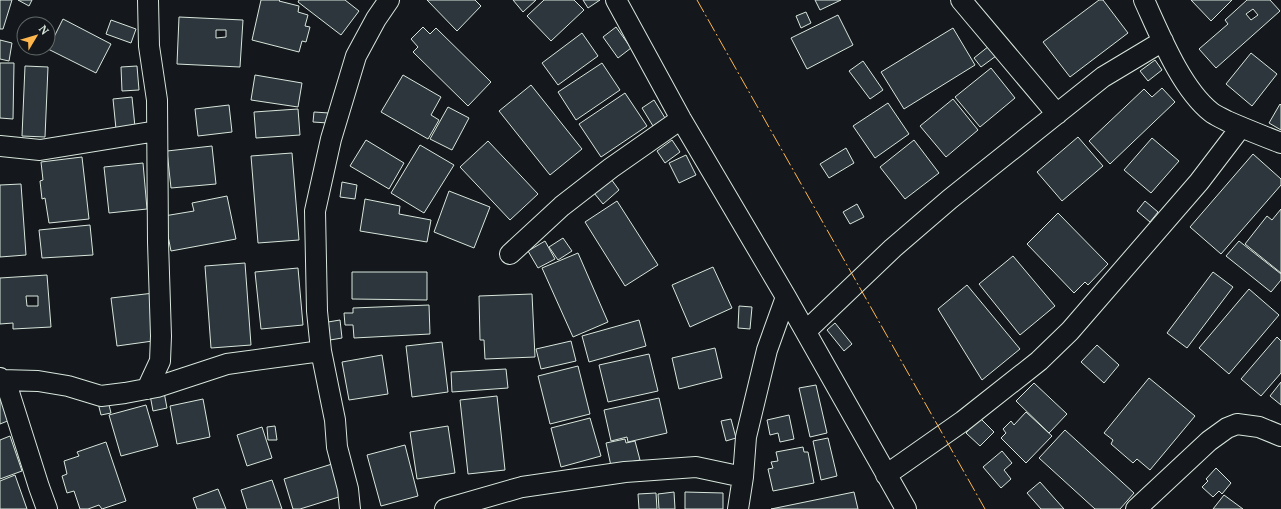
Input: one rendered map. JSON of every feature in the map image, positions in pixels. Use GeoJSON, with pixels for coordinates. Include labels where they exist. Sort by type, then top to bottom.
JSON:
{"type":"FeatureCollection","features":[{"type":"Feature","properties":{"kind":"street"},"geometry":{"type":"LineString","coordinates":[[147,389],[160,361],[161,336],[158,242],[157,100],[149,46],[148,0]]}},
{"type":"Feature","properties":{"kind":"street"},"geometry":{"type":"LineString","coordinates":[[350,509],[348,489],[337,447],[333,406],[321,351],[317,311],[315,211],[331,140],[356,56],[376,19],[389,0]]}},
{"type":"Feature","properties":{"kind":"street"},"geometry":{"type":"LineString","coordinates":[[616,0],[681,119],[806,331],[906,509]]}},
{"type":"Feature","properties":{"kind":"street"},"geometry":{"type":"LineString","coordinates":[[962,0],[1057,114]]}},
{"type":"Feature","properties":{"kind":"street"},"geometry":{"type":"LineString","coordinates":[[1144,0],[1163,41],[1195,97],[1212,113],[1241,128],[1281,144]]}},
{"type":"Feature","properties":{"kind":"street"},"geometry":{"type":"LineString","coordinates":[[806,331],[893,248],[956,194],[1103,77],[1163,41]]}},
{"type":"Feature","properties":{"kind":"street"},"geometry":{"type":"LineString","coordinates":[[510,254],[568,201],[610,168],[681,119]]}},
{"type":"Feature","properties":{"kind":"street"},"geometry":{"type":"LineString","coordinates":[[886,475],[963,421],[1039,361],[1064,336],[1143,247],[1199,182],[1241,128]]}},
{"type":"Feature","properties":{"kind":"street"},"geometry":{"type":"LineString","coordinates":[[0,146],[40,150],[157,131]]}},
{"type":"Feature","properties":{"kind":"street"},"geometry":{"type":"LineString","coordinates":[[738,509],[743,477],[746,437],[767,350],[786,297]]}},
{"type":"Feature","properties":{"kind":"street"},"geometry":{"type":"LineString","coordinates":[[1,379],[38,381],[68,386],[101,396],[157,387],[227,364],[321,351]]}},
{"type":"Feature","properties":{"kind":"street"},"geometry":{"type":"LineString","coordinates":[[1,379],[7,386],[47,509]]}},
{"type":"Feature","properties":{"kind":"street"},"geometry":{"type":"LineString","coordinates":[[1136,509],[1209,441],[1227,428],[1237,424],[1259,426],[1281,436]]}},
{"type":"Feature","properties":{"kind":"street"},"geometry":{"type":"LineString","coordinates":[[445,509],[522,487],[625,472],[696,467],[743,477]]}},
{"type":"Feature","properties":{"kind":"building"},"geometry":{"type":"Polygon","coordinates":[[[0,0],[12,0],[3,29],[0,29],[0,0]]]}},
{"type":"Feature","properties":{"kind":"building"},"geometry":{"type":"Polygon","coordinates":[[[18,0],[32,0],[29,6],[18,0]]]}},
{"type":"Feature","properties":{"kind":"building"},"geometry":{"type":"Polygon","coordinates":[[[261,0],[280,0],[279,1],[299,6],[298,12],[308,15],[305,26],[310,27],[306,42],[302,41],[299,52],[252,40],[261,0]]]}},
{"type":"Feature","properties":{"kind":"building"},"geometry":{"type":"Polygon","coordinates":[[[299,0],[345,0],[359,11],[341,35],[298,2],[299,0]]]}},
{"type":"Feature","properties":{"kind":"building"},"geometry":{"type":"Polygon","coordinates":[[[427,0],[475,0],[481,6],[457,31],[427,0]]]}},
{"type":"Feature","properties":{"kind":"building"},"geometry":{"type":"Polygon","coordinates":[[[513,0],[536,0],[523,12],[513,0]]]}},
{"type":"Feature","properties":{"kind":"building"},"geometry":{"type":"Polygon","coordinates":[[[544,0],[574,0],[584,10],[551,41],[527,16],[544,0]]]}},
{"type":"Feature","properties":{"kind":"building"},"geometry":{"type":"Polygon","coordinates":[[[583,0],[600,0],[588,8],[583,0]]]}},
{"type":"Feature","properties":{"kind":"building"},"geometry":{"type":"Polygon","coordinates":[[[815,0],[841,0],[820,10],[815,0]]]}},
{"type":"Feature","properties":{"kind":"building"},"geometry":{"type":"Polygon","coordinates":[[[1099,0],[1103,0],[1128,33],[1070,77],[1043,42],[1099,0]]]}},
{"type":"Feature","properties":{"kind":"building"},"geometry":{"type":"Polygon","coordinates":[[[1191,0],[1232,0],[1211,21],[1191,0]]]}},
{"type":"Feature","properties":{"kind":"building"},"geometry":{"type":"Polygon","coordinates":[[[1247,0],[1270,0],[1280,11],[1216,68],[1199,49],[1228,24],[1225,20],[1247,0]],[[1253,9],[1246,14],[1251,20],[1258,15],[1253,9]]]}},
{"type":"Feature","properties":{"kind":"building"},"geometry":{"type":"Polygon","coordinates":[[[806,12],[811,23],[801,28],[796,16],[806,12]]]}},
{"type":"Feature","properties":{"kind":"building"},"geometry":{"type":"Polygon","coordinates":[[[838,15],[853,45],[807,69],[791,38],[838,15]]]}},
{"type":"Feature","properties":{"kind":"building"},"geometry":{"type":"Polygon","coordinates":[[[179,17],[243,20],[240,67],[177,64],[179,17]],[[216,30],[216,38],[226,37],[226,30],[216,30]]]}},
{"type":"Feature","properties":{"kind":"building"},"geometry":{"type":"Polygon","coordinates":[[[63,19],[111,44],[96,73],[56,53],[56,33],[63,19]]]}},
{"type":"Feature","properties":{"kind":"building"},"geometry":{"type":"Polygon","coordinates":[[[111,20],[136,29],[131,43],[106,34],[111,20]]]}},
{"type":"Feature","properties":{"kind":"building"},"geometry":{"type":"Polygon","coordinates":[[[423,27],[430,34],[436,28],[491,82],[468,106],[413,52],[418,47],[411,39],[423,27]]]}},
{"type":"Feature","properties":{"kind":"building"},"geometry":{"type":"Polygon","coordinates":[[[616,27],[631,48],[618,58],[603,37],[616,27]]]}},
{"type":"Feature","properties":{"kind":"building"},"geometry":{"type":"Polygon","coordinates":[[[953,28],[975,65],[904,109],[881,72],[953,28]]]}},
{"type":"Feature","properties":{"kind":"building"},"geometry":{"type":"Polygon","coordinates":[[[582,33],[598,56],[558,85],[542,63],[582,33]]]}},
{"type":"Feature","properties":{"kind":"building"},"geometry":{"type":"Polygon","coordinates":[[[0,40],[12,43],[9,61],[0,59],[0,40]]]}},
{"type":"Feature","properties":{"kind":"building"},"geometry":{"type":"Polygon","coordinates":[[[989,46],[996,56],[981,67],[974,58],[989,46]]]}},
{"type":"Feature","properties":{"kind":"building"},"geometry":{"type":"Polygon","coordinates":[[[1251,53],[1277,74],[1252,106],[1226,84],[1251,53]]]}},
{"type":"Feature","properties":{"kind":"building"},"geometry":{"type":"Polygon","coordinates":[[[1155,60],[1162,70],[1148,81],[1140,71],[1155,60]]]}},
{"type":"Feature","properties":{"kind":"building"},"geometry":{"type":"Polygon","coordinates":[[[863,61],[883,90],[870,99],[849,71],[863,61]]]}},
{"type":"Feature","properties":{"kind":"building"},"geometry":{"type":"Polygon","coordinates":[[[0,63],[14,63],[13,119],[0,118],[0,63]]]}},
{"type":"Feature","properties":{"kind":"building"},"geometry":{"type":"Polygon","coordinates":[[[602,63],[620,90],[576,120],[558,92],[602,63]]]}},
{"type":"Feature","properties":{"kind":"building"},"geometry":{"type":"Polygon","coordinates":[[[25,66],[48,67],[45,137],[22,136],[25,66]]]}},
{"type":"Feature","properties":{"kind":"building"},"geometry":{"type":"Polygon","coordinates":[[[137,66],[139,90],[122,91],[121,67],[137,66]]]}},
{"type":"Feature","properties":{"kind":"building"},"geometry":{"type":"Polygon","coordinates":[[[991,68],[1015,98],[980,127],[955,97],[991,68]]]}},
{"type":"Feature","properties":{"kind":"building"},"geometry":{"type":"Polygon","coordinates":[[[255,75],[302,83],[298,107],[251,100],[255,75]]]}},
{"type":"Feature","properties":{"kind":"building"},"geometry":{"type":"Polygon","coordinates":[[[403,75],[441,97],[431,115],[439,120],[428,139],[381,112],[403,75]]]}},
{"type":"Feature","properties":{"kind":"building"},"geometry":{"type":"Polygon","coordinates":[[[531,85],[582,149],[550,175],[499,111],[531,85]]]}},
{"type":"Feature","properties":{"kind":"building"},"geometry":{"type":"Polygon","coordinates":[[[1162,88],[1175,102],[1110,164],[1089,141],[1144,89],[1152,97],[1162,88]]]}},
{"type":"Feature","properties":{"kind":"building"},"geometry":{"type":"Polygon","coordinates":[[[625,93],[647,126],[601,157],[579,124],[625,93]]]}},
{"type":"Feature","properties":{"kind":"building"},"geometry":{"type":"Polygon","coordinates":[[[132,97],[135,127],[116,129],[113,99],[132,97]]]}},
{"type":"Feature","properties":{"kind":"building"},"geometry":{"type":"Polygon","coordinates":[[[953,99],[978,130],[946,157],[920,126],[953,99]]]}},
{"type":"Feature","properties":{"kind":"building"},"geometry":{"type":"Polygon","coordinates":[[[654,100],[665,118],[653,126],[642,108],[654,100]]]}},
{"type":"Feature","properties":{"kind":"building"},"geometry":{"type":"Polygon","coordinates":[[[888,103],[909,134],[875,158],[853,126],[888,103]]]}},
{"type":"Feature","properties":{"kind":"building"},"geometry":{"type":"Polygon","coordinates":[[[1280,104],[1281,105],[1281,130],[1269,123],[1280,104]]]}},
{"type":"Feature","properties":{"kind":"building"},"geometry":{"type":"Polygon","coordinates":[[[229,105],[232,132],[198,136],[195,109],[229,105]]]}},
{"type":"Feature","properties":{"kind":"building"},"geometry":{"type":"Polygon","coordinates":[[[448,107],[469,118],[452,150],[430,139],[448,107]]]}},
{"type":"Feature","properties":{"kind":"building"},"geometry":{"type":"Polygon","coordinates":[[[298,109],[300,135],[256,138],[254,112],[298,109]]]}},
{"type":"Feature","properties":{"kind":"building"},"geometry":{"type":"Polygon","coordinates":[[[314,112],[329,113],[328,123],[313,122],[314,112]]]}},
{"type":"Feature","properties":{"kind":"building"},"geometry":{"type":"Polygon","coordinates":[[[1078,137],[1103,166],[1062,201],[1037,172],[1078,137]]]}},
{"type":"Feature","properties":{"kind":"building"},"geometry":{"type":"Polygon","coordinates":[[[1152,138],[1179,161],[1151,193],[1124,170],[1152,138]]]}},
{"type":"Feature","properties":{"kind":"building"},"geometry":{"type":"Polygon","coordinates":[[[366,140],[404,163],[389,189],[350,166],[366,140]]]}},
{"type":"Feature","properties":{"kind":"building"},"geometry":{"type":"Polygon","coordinates":[[[672,140],[680,152],[665,163],[657,151],[672,140]]]}},
{"type":"Feature","properties":{"kind":"building"},"geometry":{"type":"Polygon","coordinates":[[[914,140],[939,173],[905,199],[880,167],[914,140]]]}},
{"type":"Feature","properties":{"kind":"building"},"geometry":{"type":"Polygon","coordinates":[[[488,141],[538,194],[510,220],[460,167],[488,141]]]}},
{"type":"Feature","properties":{"kind":"building"},"geometry":{"type":"Polygon","coordinates":[[[420,145],[454,165],[424,213],[391,193],[420,145]]]}},
{"type":"Feature","properties":{"kind":"building"},"geometry":{"type":"Polygon","coordinates":[[[212,146],[216,184],[171,188],[167,151],[212,146]]]}},
{"type":"Feature","properties":{"kind":"building"},"geometry":{"type":"Polygon","coordinates":[[[846,148],[854,163],[829,178],[820,164],[846,148]]]}},
{"type":"Feature","properties":{"kind":"building"},"geometry":{"type":"Polygon","coordinates":[[[292,153],[299,240],[258,243],[251,156],[292,153]]]}},
{"type":"Feature","properties":{"kind":"building"},"geometry":{"type":"Polygon","coordinates":[[[1253,154],[1281,179],[1281,185],[1221,254],[1190,227],[1253,154]]]}},
{"type":"Feature","properties":{"kind":"building"},"geometry":{"type":"Polygon","coordinates":[[[686,155],[696,175],[679,183],[669,163],[686,155]]]}},
{"type":"Feature","properties":{"kind":"building"},"geometry":{"type":"Polygon","coordinates":[[[82,157],[89,219],[49,223],[45,198],[42,199],[40,181],[43,180],[41,162],[82,157]]]}},
{"type":"Feature","properties":{"kind":"building"},"geometry":{"type":"Polygon","coordinates":[[[143,163],[147,209],[109,213],[104,167],[143,163]]]}},
{"type":"Feature","properties":{"kind":"building"},"geometry":{"type":"Polygon","coordinates":[[[611,179],[619,190],[603,204],[594,193],[611,179]]]}},
{"type":"Feature","properties":{"kind":"building"},"geometry":{"type":"Polygon","coordinates":[[[342,182],[357,185],[355,199],[340,197],[342,182]]]}},
{"type":"Feature","properties":{"kind":"building"},"geometry":{"type":"Polygon","coordinates":[[[21,184],[26,255],[0,257],[0,185],[21,184]]]}},
{"type":"Feature","properties":{"kind":"building"},"geometry":{"type":"Polygon","coordinates":[[[449,191],[490,207],[474,248],[434,232],[449,191]]]}},
{"type":"Feature","properties":{"kind":"building"},"geometry":{"type":"Polygon","coordinates":[[[227,196],[236,239],[171,251],[164,216],[194,211],[192,203],[227,196]]]}},
{"type":"Feature","properties":{"kind":"building"},"geometry":{"type":"Polygon","coordinates":[[[365,199],[400,206],[399,214],[431,220],[427,242],[360,231],[365,199]]]}},
{"type":"Feature","properties":{"kind":"building"},"geometry":{"type":"Polygon","coordinates":[[[617,201],[658,265],[625,286],[585,222],[617,201]]]}},
{"type":"Feature","properties":{"kind":"building"},"geometry":{"type":"Polygon","coordinates":[[[1145,201],[1158,212],[1150,222],[1137,211],[1145,201]]]}},
{"type":"Feature","properties":{"kind":"building"},"geometry":{"type":"Polygon","coordinates":[[[857,204],[864,217],[850,224],[843,212],[857,204]]]}},
{"type":"Feature","properties":{"kind":"building"},"geometry":{"type":"Polygon","coordinates":[[[1281,209],[1281,273],[1245,244],[1267,216],[1272,220],[1281,209]]]}},
{"type":"Feature","properties":{"kind":"building"},"geometry":{"type":"Polygon","coordinates":[[[1058,213],[1108,264],[1088,285],[1085,282],[1074,293],[1027,244],[1058,213]]]}},
{"type":"Feature","properties":{"kind":"building"},"geometry":{"type":"Polygon","coordinates":[[[90,225],[93,255],[42,258],[39,230],[90,225]]]}},
{"type":"Feature","properties":{"kind":"building"},"geometry":{"type":"Polygon","coordinates":[[[563,238],[572,251],[558,260],[549,247],[563,238]]]}},
{"type":"Feature","properties":{"kind":"building"},"geometry":{"type":"Polygon","coordinates":[[[545,241],[555,259],[538,268],[528,251],[545,241]]]}},
{"type":"Feature","properties":{"kind":"building"},"geometry":{"type":"Polygon","coordinates":[[[1239,241],[1281,274],[1281,280],[1271,292],[1226,256],[1239,241]]]}},
{"type":"Feature","properties":{"kind":"building"},"geometry":{"type":"Polygon","coordinates":[[[578,253],[608,322],[573,337],[542,268],[578,253]]]}},
{"type":"Feature","properties":{"kind":"building"},"geometry":{"type":"Polygon","coordinates":[[[1013,256],[1055,306],[1020,335],[979,284],[1013,256]]]}},
{"type":"Feature","properties":{"kind":"building"},"geometry":{"type":"Polygon","coordinates":[[[245,263],[251,345],[211,348],[205,266],[245,263]]]}},
{"type":"Feature","properties":{"kind":"building"},"geometry":{"type":"Polygon","coordinates":[[[713,267],[732,308],[690,327],[672,285],[713,267]]]}},
{"type":"Feature","properties":{"kind":"building"},"geometry":{"type":"Polygon","coordinates":[[[298,268],[303,325],[261,329],[255,272],[298,268]]]}},
{"type":"Feature","properties":{"kind":"building"},"geometry":{"type":"Polygon","coordinates":[[[352,272],[427,272],[427,300],[352,299],[352,272]]]}},
{"type":"Feature","properties":{"kind":"building"},"geometry":{"type":"Polygon","coordinates":[[[1213,272],[1233,287],[1187,348],[1167,333],[1213,272]]]}},
{"type":"Feature","properties":{"kind":"building"},"geometry":{"type":"Polygon","coordinates":[[[47,275],[51,327],[13,329],[13,323],[0,324],[0,278],[47,275]],[[26,296],[27,306],[38,306],[38,296],[26,296]]]}},
{"type":"Feature","properties":{"kind":"building"},"geometry":{"type":"Polygon","coordinates":[[[967,285],[1020,349],[982,380],[938,309],[967,285]]]}},
{"type":"Feature","properties":{"kind":"building"},"geometry":{"type":"Polygon","coordinates":[[[1249,289],[1279,315],[1229,374],[1199,348],[1249,289]]]}},
{"type":"Feature","properties":{"kind":"building"},"geometry":{"type":"Polygon","coordinates":[[[154,293],[160,340],[117,346],[111,298],[154,293]]]}},
{"type":"Feature","properties":{"kind":"building"},"geometry":{"type":"Polygon","coordinates":[[[532,294],[535,357],[485,359],[484,340],[480,340],[479,296],[532,294]]]}},
{"type":"Feature","properties":{"kind":"building"},"geometry":{"type":"Polygon","coordinates":[[[429,305],[430,334],[354,338],[353,325],[345,325],[344,313],[353,313],[353,308],[429,305]]]}},
{"type":"Feature","properties":{"kind":"building"},"geometry":{"type":"Polygon","coordinates":[[[739,306],[752,307],[750,329],[738,328],[739,306]]]}},
{"type":"Feature","properties":{"kind":"building"},"geometry":{"type":"Polygon","coordinates":[[[340,320],[342,338],[330,340],[328,322],[340,320]]]}},
{"type":"Feature","properties":{"kind":"building"},"geometry":{"type":"Polygon","coordinates":[[[639,320],[646,346],[589,362],[582,336],[639,320]]]}},
{"type":"Feature","properties":{"kind":"building"},"geometry":{"type":"Polygon","coordinates":[[[835,323],[852,344],[844,351],[827,330],[835,323]]]}},
{"type":"Feature","properties":{"kind":"building"},"geometry":{"type":"Polygon","coordinates":[[[1277,337],[1281,341],[1281,373],[1261,396],[1241,379],[1277,337]]]}},
{"type":"Feature","properties":{"kind":"building"},"geometry":{"type":"Polygon","coordinates":[[[571,341],[576,361],[541,369],[536,349],[571,341]]]}},
{"type":"Feature","properties":{"kind":"building"},"geometry":{"type":"Polygon","coordinates":[[[442,342],[448,392],[412,397],[406,346],[442,342]]]}},
{"type":"Feature","properties":{"kind":"building"},"geometry":{"type":"Polygon","coordinates":[[[1097,345],[1119,365],[1104,383],[1081,362],[1097,345]]]}},
{"type":"Feature","properties":{"kind":"building"},"geometry":{"type":"Polygon","coordinates":[[[715,348],[722,378],[679,389],[672,358],[715,348]]]}},
{"type":"Feature","properties":{"kind":"building"},"geometry":{"type":"Polygon","coordinates":[[[649,354],[658,391],[608,402],[599,365],[649,354]]]}},
{"type":"Feature","properties":{"kind":"building"},"geometry":{"type":"Polygon","coordinates":[[[382,355],[388,394],[349,400],[342,362],[382,355]]]}},
{"type":"Feature","properties":{"kind":"building"},"geometry":{"type":"Polygon","coordinates":[[[578,366],[590,414],[550,424],[538,376],[578,366]]]}},
{"type":"Feature","properties":{"kind":"building"},"geometry":{"type":"Polygon","coordinates":[[[506,369],[508,388],[452,392],[451,372],[506,369]]]}},
{"type":"Feature","properties":{"kind":"building"},"geometry":{"type":"Polygon","coordinates":[[[1149,378],[1195,416],[1150,470],[1137,459],[1133,463],[1111,444],[1113,440],[1104,433],[1149,378]]]}},
{"type":"Feature","properties":{"kind":"building"},"geometry":{"type":"Polygon","coordinates":[[[1281,382],[1281,405],[1270,396],[1281,382]]]}},
{"type":"Feature","properties":{"kind":"building"},"geometry":{"type":"Polygon","coordinates":[[[1034,383],[1067,414],[1049,433],[1016,401],[1034,383]]]}},
{"type":"Feature","properties":{"kind":"building"},"geometry":{"type":"Polygon","coordinates":[[[816,385],[827,433],[810,437],[799,388],[816,385]]]}},
{"type":"Feature","properties":{"kind":"building"},"geometry":{"type":"Polygon","coordinates":[[[164,392],[167,408],[153,411],[150,395],[164,392]]]}},
{"type":"Feature","properties":{"kind":"building"},"geometry":{"type":"Polygon","coordinates":[[[0,395],[10,420],[0,424],[0,395]]]}},
{"type":"Feature","properties":{"kind":"building"},"geometry":{"type":"Polygon","coordinates":[[[497,396],[505,470],[468,474],[460,400],[497,396]]]}},
{"type":"Feature","properties":{"kind":"building"},"geometry":{"type":"Polygon","coordinates":[[[659,398],[667,433],[628,442],[627,437],[611,441],[604,410],[659,398]]]}},
{"type":"Feature","properties":{"kind":"building"},"geometry":{"type":"Polygon","coordinates":[[[203,399],[210,437],[177,444],[170,406],[203,399]]]}},
{"type":"Feature","properties":{"kind":"building"},"geometry":{"type":"Polygon","coordinates":[[[108,401],[111,413],[101,415],[98,403],[108,401]]]}},
{"type":"Feature","properties":{"kind":"building"},"geometry":{"type":"Polygon","coordinates":[[[146,405],[158,446],[121,456],[109,415],[146,405]]]}},
{"type":"Feature","properties":{"kind":"building"},"geometry":{"type":"Polygon","coordinates":[[[1026,412],[1052,436],[1026,463],[1001,438],[1006,433],[1003,429],[1011,421],[1014,425],[1026,412]]]}},
{"type":"Feature","properties":{"kind":"building"},"geometry":{"type":"Polygon","coordinates":[[[789,415],[794,439],[780,442],[778,433],[770,435],[767,420],[789,415]]]}},
{"type":"Feature","properties":{"kind":"building"},"geometry":{"type":"Polygon","coordinates":[[[590,418],[601,456],[561,467],[551,428],[590,418]]]}},
{"type":"Feature","properties":{"kind":"building"},"geometry":{"type":"Polygon","coordinates":[[[980,418],[994,432],[980,446],[966,433],[980,418]]]}},
{"type":"Feature","properties":{"kind":"building"},"geometry":{"type":"Polygon","coordinates":[[[731,419],[736,438],[726,441],[721,421],[731,419]]]}},
{"type":"Feature","properties":{"kind":"building"},"geometry":{"type":"Polygon","coordinates":[[[275,426],[277,440],[268,440],[267,427],[275,426]]]}},
{"type":"Feature","properties":{"kind":"building"},"geometry":{"type":"Polygon","coordinates":[[[448,426],[455,473],[417,479],[410,432],[448,426]]]}},
{"type":"Feature","properties":{"kind":"building"},"geometry":{"type":"Polygon","coordinates":[[[262,427],[272,458],[247,466],[237,435],[262,427]]]}},
{"type":"Feature","properties":{"kind":"building"},"geometry":{"type":"Polygon","coordinates":[[[1065,430],[1134,493],[1120,509],[1095,509],[1039,458],[1065,430]]]}},
{"type":"Feature","properties":{"kind":"building"},"geometry":{"type":"Polygon","coordinates":[[[10,436],[22,471],[0,479],[0,440],[10,436]]]}},
{"type":"Feature","properties":{"kind":"building"},"geometry":{"type":"Polygon","coordinates":[[[828,438],[837,476],[821,480],[813,441],[828,438]]]}},
{"type":"Feature","properties":{"kind":"building"},"geometry":{"type":"Polygon","coordinates":[[[625,439],[626,443],[635,441],[640,460],[611,466],[606,443],[625,439]]]}},
{"type":"Feature","properties":{"kind":"building"},"geometry":{"type":"Polygon","coordinates":[[[106,442],[126,501],[102,509],[99,505],[88,509],[80,509],[74,491],[67,493],[62,476],[67,474],[64,461],[79,456],[77,452],[106,442]]]}},
{"type":"Feature","properties":{"kind":"building"},"geometry":{"type":"Polygon","coordinates":[[[405,445],[418,496],[381,506],[367,455],[405,445]]]}},
{"type":"Feature","properties":{"kind":"building"},"geometry":{"type":"Polygon","coordinates":[[[803,447],[804,452],[808,452],[814,483],[773,491],[768,469],[773,468],[771,462],[778,461],[776,452],[803,447]]]}},
{"type":"Feature","properties":{"kind":"building"},"geometry":{"type":"Polygon","coordinates":[[[1002,451],[1012,463],[1004,470],[1011,479],[1001,488],[983,467],[1002,451]]]}},
{"type":"Feature","properties":{"kind":"building"},"geometry":{"type":"Polygon","coordinates":[[[332,464],[342,496],[300,509],[293,509],[284,479],[332,464]]]}},
{"type":"Feature","properties":{"kind":"building"},"geometry":{"type":"Polygon","coordinates":[[[1216,468],[1231,483],[1222,494],[1219,491],[1213,497],[1202,487],[1208,481],[1206,479],[1216,468]]]}},
{"type":"Feature","properties":{"kind":"building"},"geometry":{"type":"Polygon","coordinates":[[[15,475],[27,509],[0,509],[0,481],[15,475]]]}},
{"type":"Feature","properties":{"kind":"building"},"geometry":{"type":"Polygon","coordinates":[[[272,480],[282,509],[247,509],[241,490],[272,480]]]}},
{"type":"Feature","properties":{"kind":"building"},"geometry":{"type":"Polygon","coordinates":[[[1040,482],[1064,509],[1041,509],[1027,493],[1040,482]]]}},
{"type":"Feature","properties":{"kind":"building"},"geometry":{"type":"Polygon","coordinates":[[[218,489],[226,509],[197,509],[193,498],[218,489]]]}},
{"type":"Feature","properties":{"kind":"building"},"geometry":{"type":"Polygon","coordinates":[[[674,492],[675,509],[659,509],[658,494],[674,492]]]}},
{"type":"Feature","properties":{"kind":"building"},"geometry":{"type":"Polygon","coordinates":[[[685,492],[723,493],[723,509],[685,509],[685,492]]]}},
{"type":"Feature","properties":{"kind":"building"},"geometry":{"type":"Polygon","coordinates":[[[854,492],[858,509],[771,509],[854,492]]]}},
{"type":"Feature","properties":{"kind":"building"},"geometry":{"type":"Polygon","coordinates":[[[656,493],[657,509],[639,509],[638,494],[656,493]]]}},
{"type":"Feature","properties":{"kind":"building"},"geometry":{"type":"Polygon","coordinates":[[[1224,495],[1243,509],[1213,509],[1224,495]]]}},
{"type":"Feature","properties":{"kind":"power"},"geometry":{"type":"LineString","coordinates":[[697,0],[985,509]]}}]}
